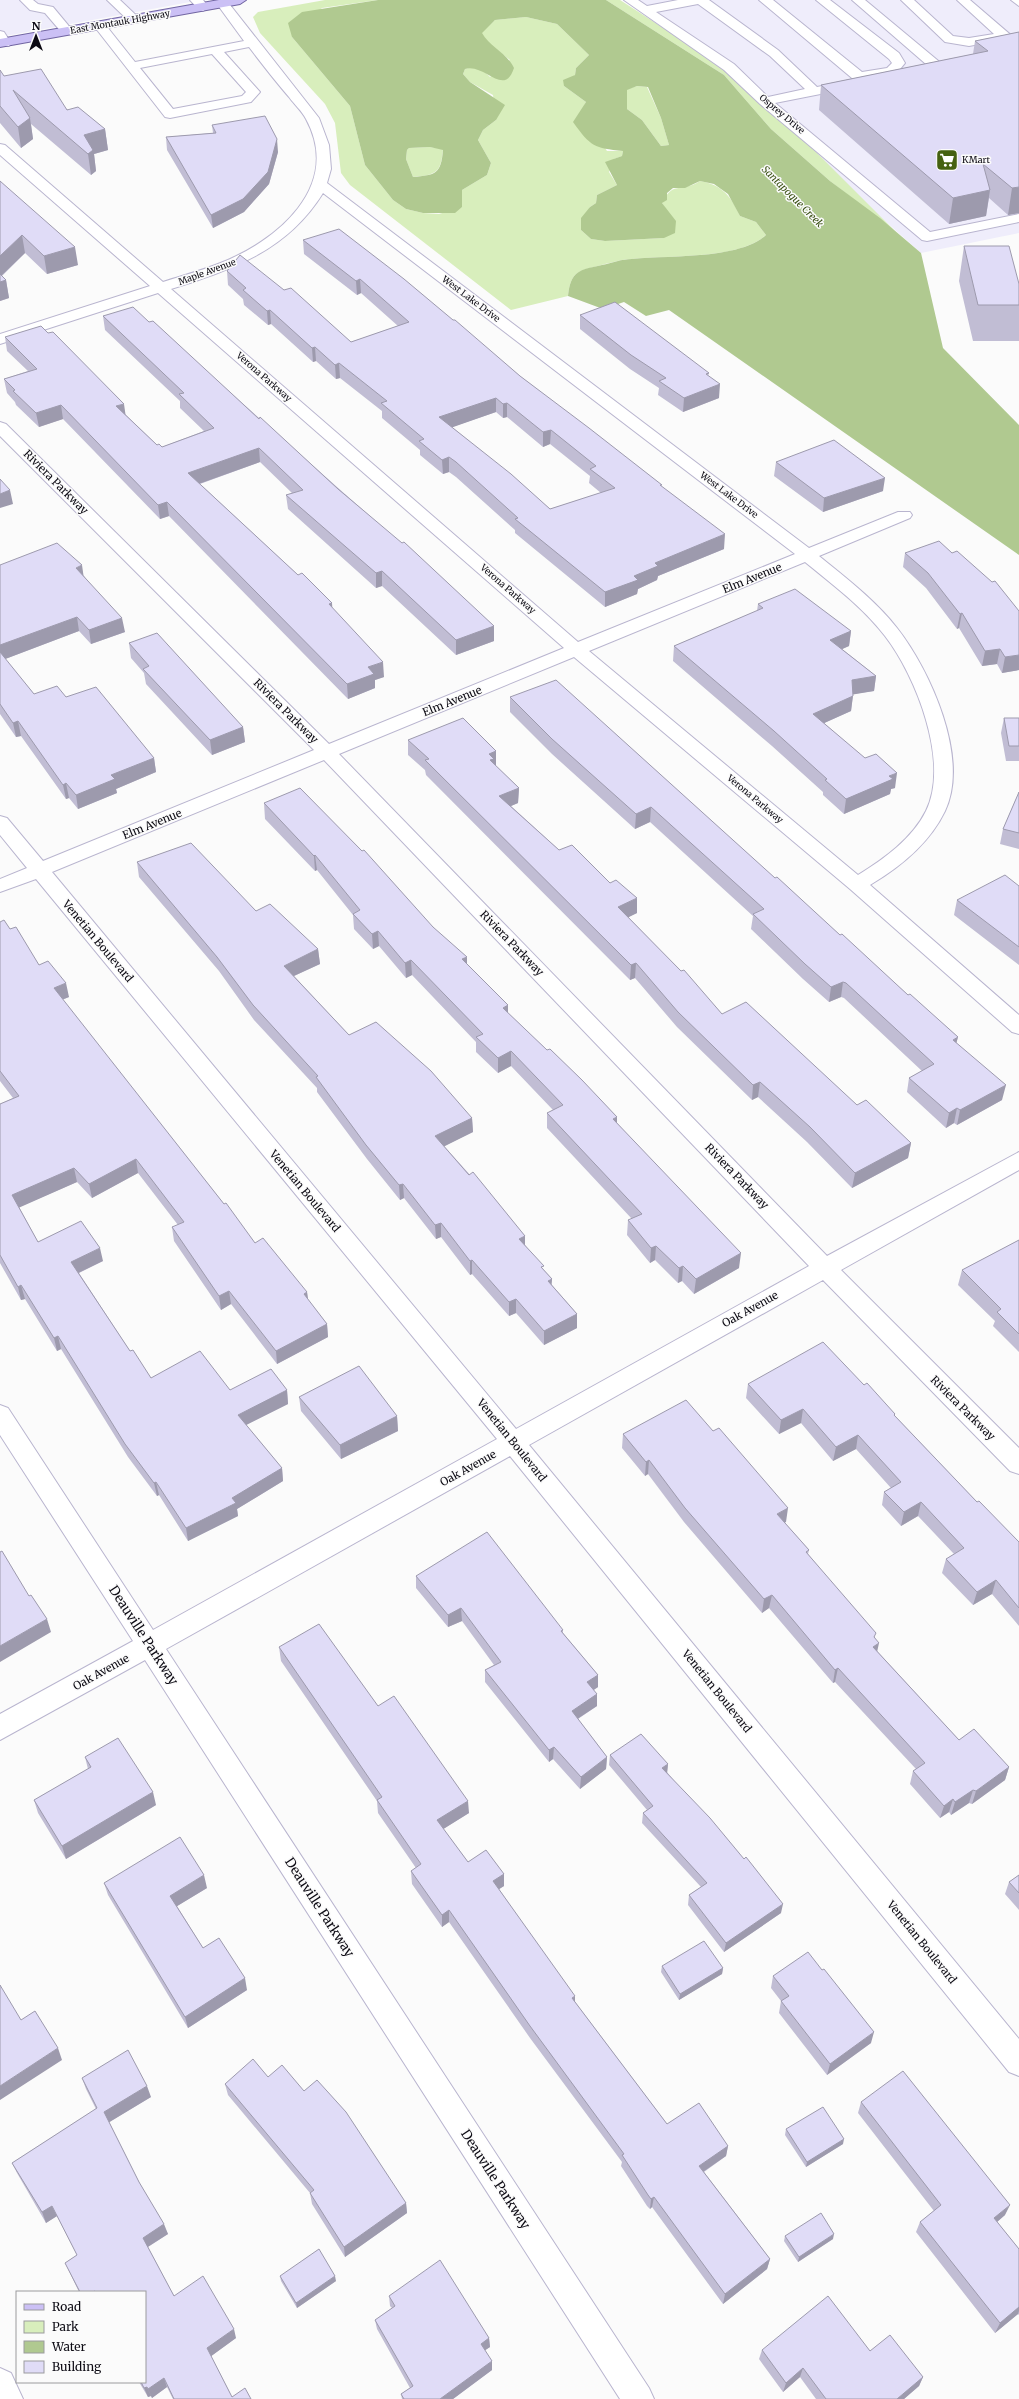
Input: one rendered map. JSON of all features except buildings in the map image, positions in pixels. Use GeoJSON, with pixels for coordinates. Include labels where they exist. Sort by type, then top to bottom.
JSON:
{"type":"FeatureCollection","features":[{"type":"Feature","properties":{"kind":"main road","name":"East Montauk Highway"},"geometry":{"type":"LineString","coordinates":[[2,40],[100,26],[200,4],[223,4],[240,0]]}},
{"type":"Feature","properties":{"kind":"street"},"geometry":{"type":"LineString","coordinates":[[26,0],[34,7],[48,10],[67,31]]}},
{"type":"Feature","properties":{"kind":"street"},"geometry":{"type":"LineString","coordinates":[[113,0],[134,19]]}},
{"type":"Feature","properties":{"kind":"street","name":"Osprey Drive"},"geometry":{"type":"LineString","coordinates":[[630,0],[729,67],[765,101],[928,237],[1019,218]]}},
{"type":"Feature","properties":{"kind":"street"},"geometry":{"type":"LineString","coordinates":[[645,10],[700,0],[774,52],[814,91]]}},
{"type":"Feature","properties":{"kind":"street"},"geometry":{"type":"LineString","coordinates":[[765,0],[861,79],[952,64]]}},
{"type":"Feature","properties":{"kind":"street"},"geometry":{"type":"LineString","coordinates":[[765,101],[814,91],[891,71],[899,63],[894,56],[822,0]]}},
{"type":"Feature","properties":{"kind":"street"},"geometry":{"type":"LineString","coordinates":[[858,0],[937,67]]}},
{"type":"Feature","properties":{"kind":"street"},"geometry":{"type":"LineString","coordinates":[[907,0],[949,39],[967,42],[1004,35]]}},
{"type":"Feature","properties":{"kind":"street"},"geometry":{"type":"LineString","coordinates":[[963,0],[1019,48]]}},
{"type":"Feature","properties":{"kind":"street","name":"Maple Avenue"},"geometry":{"type":"LineString","coordinates":[[0,339],[224,267],[264,247],[279,236],[303,214],[318,194],[321,184],[323,164],[318,128],[312,118],[223,4]]}},
{"type":"Feature","properties":{"kind":"street"},"geometry":{"type":"LineString","coordinates":[[100,26],[170,114],[246,99],[253,92],[215,50]]}},
{"type":"Feature","properties":{"kind":"street"},"geometry":{"type":"LineString","coordinates":[[132,66],[252,43]]}},
{"type":"Feature","properties":{"kind":"street"},"geometry":{"type":"LineString","coordinates":[[1004,55],[1019,52]]}},
{"type":"Feature","properties":{"kind":"street","name":"Verona Parkway"},"geometry":{"type":"LineString","coordinates":[[0,148],[577,650],[858,884],[1019,1027]]}},
{"type":"Feature","properties":{"kind":"street","name":"West Lake Drive"},"geometry":{"type":"LineString","coordinates":[[321,184],[850,589],[895,638],[908,656],[922,686],[937,730],[941,752],[943,781],[937,809],[925,828],[887,867],[858,884]]}},
{"type":"Feature","properties":{"kind":"street","name":"Riviera Parkway"},"geometry":{"type":"LineString","coordinates":[[0,426],[327,752],[825,1268],[1019,1464]]}},
{"type":"Feature","properties":{"kind":"street","name":"Elm Avenue"},"geometry":{"type":"LineString","coordinates":[[0,886],[904,515]]}},
{"type":"Feature","properties":{"kind":"street","name":"Venetian Boulevard"},"geometry":{"type":"LineString","coordinates":[[0,822],[1016,2053]]}},
{"type":"Feature","properties":{"kind":"street","name":"Oak Avenue"},"geometry":{"type":"LineString","coordinates":[[0,1728],[1019,1160]]}},
{"type":"Feature","properties":{"kind":"street","name":"Deauville Parkway"},"geometry":{"type":"LineString","coordinates":[[0,1415],[150,1644],[638,2399]]}},
{"type":"Feature","properties":{"kind":"street"},"geometry":{"type":"LineString","coordinates":[[0,2384],[7,2399]]}},
{"type":"Feature","properties":{"kind":"shaded area"},"geometry":{"type":"Polygon","coordinates":[[[0,0],[201,0],[0,37],[0,0]]]}},
{"type":"Feature","properties":{"kind":"shaded area"},"geometry":{"type":"Polygon","coordinates":[[[637,0],[1019,0],[1019,233],[921,253],[637,0]]]}},
{"type":"Feature","properties":{"kind":"green space"},"geometry":{"type":"Polygon","coordinates":[[[325,0],[378,0],[322,8],[292,37],[350,106],[365,165],[393,200],[406,209],[423,213],[439,214],[462,207],[462,190],[487,175],[491,163],[478,140],[483,130],[496,120],[493,95],[470,82],[463,74],[465,69],[476,68],[490,77],[510,60],[487,42],[481,33],[495,20],[526,17],[557,24],[589,55],[576,68],[575,75],[564,86],[586,102],[581,112],[607,151],[623,151],[622,156],[614,159],[609,172],[617,185],[597,195],[596,203],[590,207],[581,230],[591,239],[605,241],[664,238],[667,211],[662,203],[666,196],[674,189],[688,186],[700,181],[714,185],[725,192],[740,216],[756,222],[766,235],[753,243],[738,249],[721,253],[625,260],[586,269],[576,274],[572,279],[568,296],[511,310],[350,185],[341,173],[335,123],[325,104],[260,33],[253,17],[258,12],[325,0]]]}},
{"type":"Feature","properties":{"kind":"green space"},"geometry":{"type":"Polygon","coordinates":[[[606,0],[620,0],[727,69],[803,139],[895,231],[830,181],[771,129],[724,75],[606,0]]]}},
{"type":"Feature","properties":{"kind":"green space"},"geometry":{"type":"Polygon","coordinates":[[[637,86],[647,87],[661,118],[669,145],[661,146],[642,120],[627,109],[627,89],[637,86]]]}},
{"type":"Feature","properties":{"kind":"green space"},"geometry":{"type":"Polygon","coordinates":[[[430,147],[443,149],[439,168],[432,174],[413,177],[406,159],[407,150],[409,148],[430,147]]]}},
{"type":"Feature","properties":{"kind":"water","name":"Santapogue Creek"},"geometry":{"type":"Polygon","coordinates":[[[378,0],[606,0],[724,75],[771,129],[830,181],[880,218],[921,253],[943,348],[1019,425],[1019,555],[669,310],[646,316],[624,302],[603,309],[568,296],[572,279],[576,274],[585,269],[628,259],[721,253],[754,243],[766,235],[756,222],[740,216],[728,194],[714,184],[700,181],[685,188],[673,188],[667,193],[667,200],[662,203],[676,221],[675,233],[664,238],[605,241],[591,239],[581,230],[581,218],[590,207],[596,203],[597,195],[617,185],[605,162],[622,156],[623,151],[605,149],[594,145],[584,137],[573,122],[586,102],[564,86],[563,80],[575,75],[576,68],[589,55],[557,24],[526,17],[495,20],[482,33],[489,42],[507,58],[514,68],[510,76],[505,80],[493,78],[472,68],[465,69],[463,74],[470,82],[505,105],[496,120],[483,130],[478,140],[491,163],[487,175],[462,190],[462,207],[455,213],[423,213],[406,209],[393,200],[365,165],[350,106],[292,37],[288,23],[302,12],[378,0]],[[637,86],[627,90],[627,109],[642,120],[661,146],[669,145],[661,118],[648,87],[637,86]],[[430,147],[409,148],[407,150],[406,159],[413,177],[432,174],[439,169],[443,150],[430,147]]]}},
{"type":"Feature","properties":{"kind":"place","name":"KMart"},"geometry":{"type":"Point","coordinates":[947,160]}}]}
